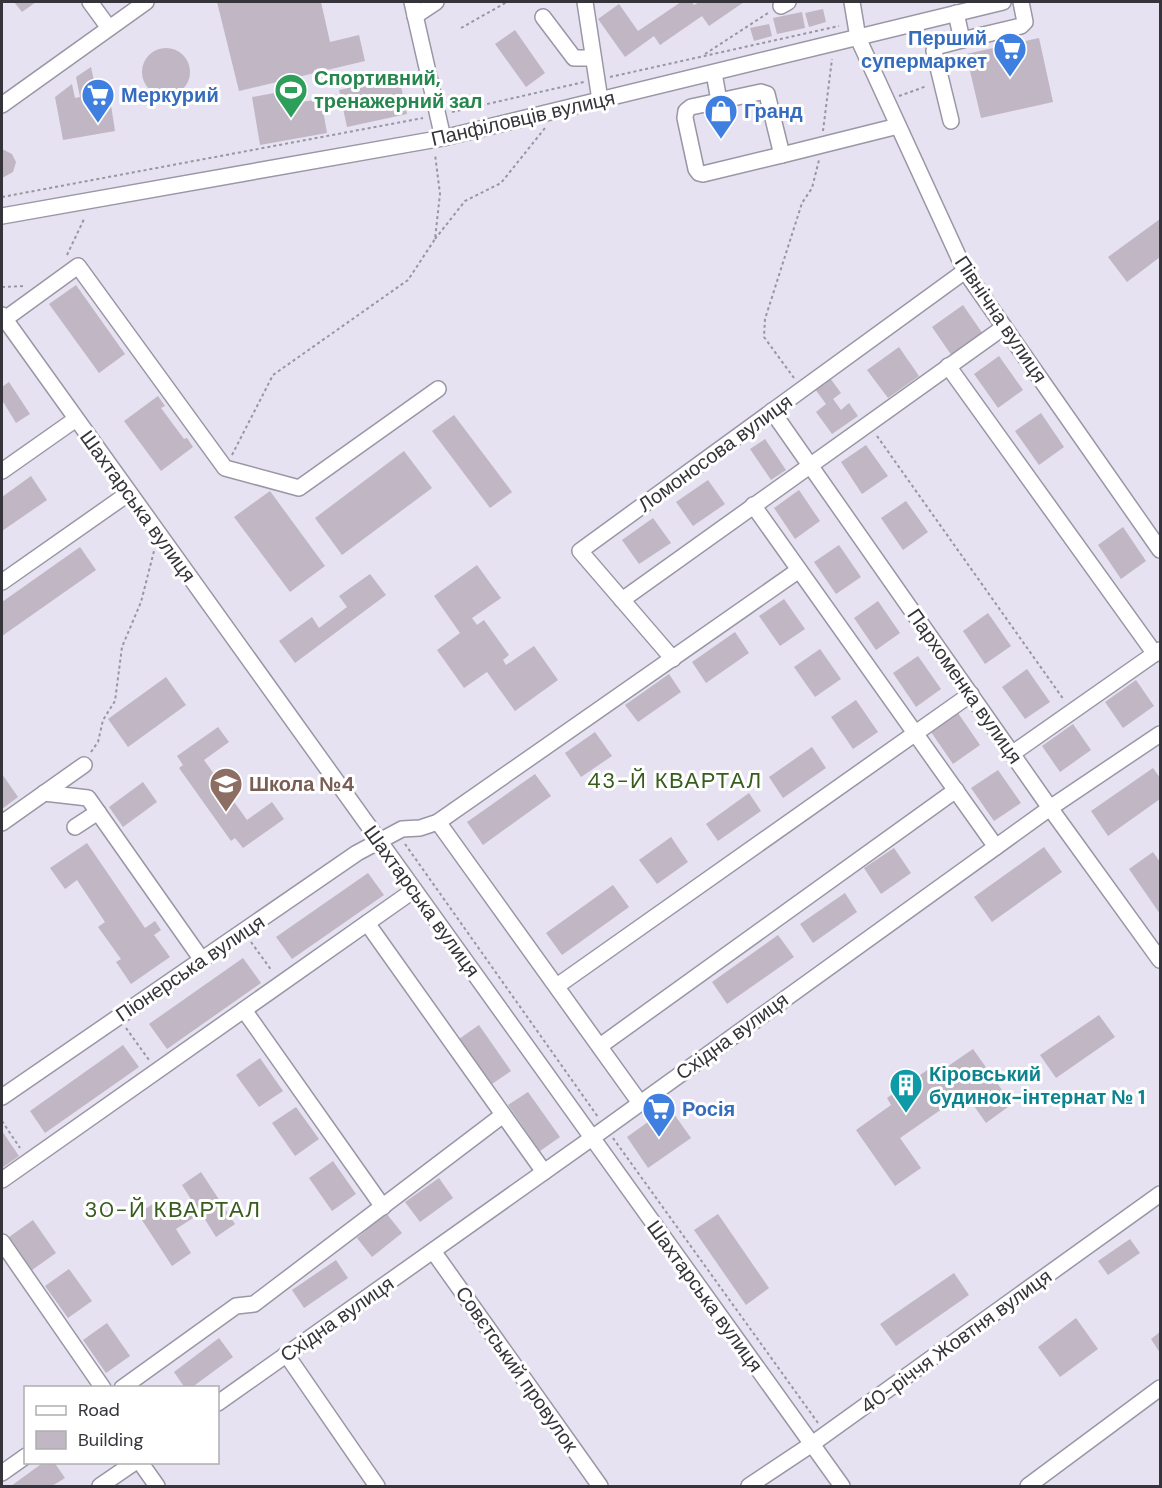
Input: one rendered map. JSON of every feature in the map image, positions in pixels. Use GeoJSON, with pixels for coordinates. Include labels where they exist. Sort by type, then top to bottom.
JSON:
{"type":"FeatureCollection","features":[{"type":"Feature","properties":{"kind":"street"},"geometry":{"type":"LineString","coordinates":[[90,2],[109,28]]}},
{"type":"Feature","properties":{"kind":"street"},"geometry":{"type":"LineString","coordinates":[[2,105],[146,2]]}},
{"type":"Feature","properties":{"kind":"street"},"geometry":{"type":"LineString","coordinates":[[436,2],[414,9],[438,139]]}},
{"type":"Feature","properties":{"kind":"street"},"geometry":{"type":"LineString","coordinates":[[585,2],[600,100]]}},
{"type":"Feature","properties":{"kind":"street","name":"Північна вулиця"},"geometry":{"type":"LineString","coordinates":[[852,2],[858,38],[965,271],[1161,550]]}},
{"type":"Feature","properties":{"kind":"street","name":"Панфіловців вулиця"},"geometry":{"type":"LineString","coordinates":[[2,216],[438,139],[1003,2]]}},
{"type":"Feature","properties":{"kind":"street"},"geometry":{"type":"LineString","coordinates":[[951,121],[934,51],[936,48],[962,40],[1022,27],[1025,22],[1021,2]]}},
{"type":"Feature","properties":{"kind":"street"},"geometry":{"type":"LineString","coordinates":[[956,13],[962,40]]}},
{"type":"Feature","properties":{"kind":"street"},"geometry":{"type":"LineString","coordinates":[[543,18],[574,58],[592,58]]}},
{"type":"Feature","properties":{"kind":"street"},"geometry":{"type":"LineString","coordinates":[[714,73],[719,101]]}},
{"type":"Feature","properties":{"kind":"street"},"geometry":{"type":"LineString","coordinates":[[782,155],[767,94],[761,92],[691,107],[686,111],[684,118],[696,169],[699,173],[704,174],[782,155],[898,126]]}},
{"type":"Feature","properties":{"kind":"street"},"geometry":{"type":"LineString","coordinates":[[3,317],[78,266],[225,468],[299,488],[438,389]]}},
{"type":"Feature","properties":{"kind":"street","name":"Ломоносова вулиця"},"geometry":{"type":"LineString","coordinates":[[673,659],[580,551],[965,271]]}},
{"type":"Feature","properties":{"kind":"street","name":"Шахтарська вулиця"},"geometry":{"type":"LineString","coordinates":[[3,317],[842,1486]]}},
{"type":"Feature","properties":{"kind":"street"},"geometry":{"type":"LineString","coordinates":[[622,600],[1004,327]]}},
{"type":"Feature","properties":{"kind":"street"},"geometry":{"type":"LineString","coordinates":[[948,366],[1158,652],[1012,753]]}},
{"type":"Feature","properties":{"kind":"street","name":"Пархоменка вулиця"},"geometry":{"type":"LineString","coordinates":[[772,411],[1050,807],[1161,960]]}},
{"type":"Feature","properties":{"kind":"street"},"geometry":{"type":"LineString","coordinates":[[2,471],[76,419]]}},
{"type":"Feature","properties":{"kind":"street"},"geometry":{"type":"LineString","coordinates":[[2,582],[129,493]]}},
{"type":"Feature","properties":{"kind":"street"},"geometry":{"type":"LineString","coordinates":[[753,506],[996,847]]}},
{"type":"Feature","properties":{"kind":"street"},"geometry":{"type":"LineString","coordinates":[[640,1103],[438,822],[799,570]]}},
{"type":"Feature","properties":{"kind":"street"},"geometry":{"type":"LineString","coordinates":[[557,986],[971,694]]}},
{"type":"Feature","properties":{"kind":"street","name":"Східна вулиця"},"geometry":{"type":"LineString","coordinates":[[219,1402],[592,1138],[1050,807],[1161,734]]}},
{"type":"Feature","properties":{"kind":"street"},"geometry":{"type":"LineString","coordinates":[[2,823],[84,765]]}},
{"type":"Feature","properties":{"kind":"street"},"geometry":{"type":"LineString","coordinates":[[600,1046],[956,790]]}},
{"type":"Feature","properties":{"kind":"street"},"geometry":{"type":"LineString","coordinates":[[44,793],[88,798],[202,960]]}},
{"type":"Feature","properties":{"kind":"street"},"geometry":{"type":"LineString","coordinates":[[75,827],[98,812]]}},
{"type":"Feature","properties":{"kind":"street","name":"Піонерська вулиця"},"geometry":{"type":"LineString","coordinates":[[2,1097],[357,854],[402,829],[420,828],[438,822]]}},
{"type":"Feature","properties":{"kind":"street"},"geometry":{"type":"LineString","coordinates":[[2,1180],[414,890]]}},
{"type":"Feature","properties":{"kind":"street"},"geometry":{"type":"LineString","coordinates":[[368,923],[544,1172]]}},
{"type":"Feature","properties":{"kind":"street"},"geometry":{"type":"LineString","coordinates":[[244,1010],[383,1207]]}},
{"type":"Feature","properties":{"kind":"street"},"geometry":{"type":"LineString","coordinates":[[125,1386],[236,1306],[254,1305],[503,1115]]}},
{"type":"Feature","properties":{"kind":"street","name":"40-річчя Жовтня вулиця"},"geometry":{"type":"LineString","coordinates":[[749,1486],[812,1444],[1161,1194]]}},
{"type":"Feature","properties":{"kind":"street"},"geometry":{"type":"LineString","coordinates":[[2,1242],[102,1386]]}},
{"type":"Feature","properties":{"kind":"street","name":"Совєтський провулок"},"geometry":{"type":"LineString","coordinates":[[433,1251],[600,1486]]}},
{"type":"Feature","properties":{"kind":"street"},"geometry":{"type":"LineString","coordinates":[[286,1354],[377,1486]]}},
{"type":"Feature","properties":{"kind":"street"},"geometry":{"type":"LineString","coordinates":[[1028,1486],[1161,1388]]}},
{"type":"Feature","properties":{"kind":"street"},"geometry":{"type":"LineString","coordinates":[[2,1473],[24,1457]]}},
{"type":"Feature","properties":{"kind":"street"},"geometry":{"type":"LineString","coordinates":[[100,1486],[132,1464]]}},
{"type":"Feature","properties":{"kind":"street"},"geometry":{"type":"LineString","coordinates":[[141,1464],[157,1486]]}},
{"type":"Feature","properties":{"kind":"path"},"geometry":{"type":"LineString","coordinates":[[461,28],[507,2]]}},
{"type":"Feature","properties":{"kind":"path"},"geometry":{"type":"LineString","coordinates":[[703,56],[755,20],[784,4]]}},
{"type":"Feature","properties":{"kind":"path"},"geometry":{"type":"LineString","coordinates":[[802,389],[764,337],[765,319],[802,204],[813,188],[822,145],[833,44]]}},
{"type":"Feature","properties":{"kind":"path"},"geometry":{"type":"LineString","coordinates":[[886,100],[941,81]]}},
{"type":"Feature","properties":{"kind":"path"},"geometry":{"type":"LineString","coordinates":[[225,468],[273,375],[408,280],[435,239],[465,201],[501,183],[545,128]]}},
{"type":"Feature","properties":{"kind":"path"},"geometry":{"type":"LineString","coordinates":[[435,239],[440,194],[438,139]]}},
{"type":"Feature","properties":{"kind":"path"},"geometry":{"type":"LineString","coordinates":[[63,263],[93,200]]}},
{"type":"Feature","properties":{"kind":"path"},"geometry":{"type":"LineString","coordinates":[[2,287],[53,284]]}},
{"type":"Feature","properties":{"kind":"path"},"geometry":{"type":"LineString","coordinates":[[868,423],[1073,711]]}},
{"type":"Feature","properties":{"kind":"path"},"geometry":{"type":"LineString","coordinates":[[84,765],[98,742],[103,720],[115,701],[122,647],[141,602],[155,548]]}},
{"type":"Feature","properties":{"kind":"path"},"geometry":{"type":"LineString","coordinates":[[251,942],[281,984]]}},
{"type":"Feature","properties":{"kind":"path"},"geometry":{"type":"LineString","coordinates":[[126,1028],[157,1071]]}},
{"type":"Feature","properties":{"kind":"path"},"geometry":{"type":"LineString","coordinates":[[2,1121],[29,1161]]}},
{"type":"Feature","properties":{"kind":"building"},"geometry":{"type":"Polygon","coordinates":[[[14,2],[36,2],[22,12],[14,2]]]}},
{"type":"Feature","properties":{"kind":"building"},"geometry":{"type":"Polygon","coordinates":[[[217,2],[321,2],[330,42],[359,35],[365,61],[239,91],[217,2]]]}},
{"type":"Feature","properties":{"kind":"building"},"geometry":{"type":"Polygon","coordinates":[[[681,2],[692,2],[694,5],[699,2],[744,2],[709,26],[702,16],[660,45],[654,36],[625,57],[598,19],[619,4],[638,31],[681,2]]]}},
{"type":"Feature","properties":{"kind":"building"},"geometry":{"type":"Polygon","coordinates":[[[823,9],[826,22],[809,27],[805,13],[823,9]]]}},
{"type":"Feature","properties":{"kind":"building"},"geometry":{"type":"Polygon","coordinates":[[[802,12],[805,28],[777,34],[773,18],[802,12]]]}},
{"type":"Feature","properties":{"kind":"building"},"geometry":{"type":"Polygon","coordinates":[[[769,24],[772,36],[754,41],[750,28],[769,24]]]}},
{"type":"Feature","properties":{"kind":"building"},"geometry":{"type":"Polygon","coordinates":[[[515,30],[545,73],[526,87],[495,44],[515,30]]]}},
{"type":"Feature","properties":{"kind":"building","name":"Перший супермаркет"},"geometry":{"type":"Polygon","coordinates":[[[1039,38],[1053,102],[981,118],[966,54],[1039,38]]]}},
{"type":"Feature","properties":{"kind":"building"},"geometry":{"type":"Polygon","coordinates":[[[161,48],[171,48],[186,58],[190,72],[189,81],[180,92],[171,96],[161,96],[146,86],[142,77],[142,67],[152,52],[161,48]]]}},
{"type":"Feature","properties":{"kind":"building"},"geometry":{"type":"Polygon","coordinates":[[[91,67],[97,95],[109,92],[115,131],[63,140],[55,97],[72,84],[75,98],[80,97],[76,77],[91,67]]]}},
{"type":"Feature","properties":{"kind":"building"},"geometry":{"type":"Polygon","coordinates":[[[399,77],[407,114],[347,127],[339,90],[399,77]]]}},
{"type":"Feature","properties":{"kind":"building"},"geometry":{"type":"Polygon","coordinates":[[[280,92],[282,105],[321,99],[327,133],[260,145],[252,97],[280,92]]]}},
{"type":"Feature","properties":{"kind":"building"},"geometry":{"type":"Polygon","coordinates":[[[2,149],[12,154],[16,162],[13,172],[2,178],[2,149]]]}},
{"type":"Feature","properties":{"kind":"building"},"geometry":{"type":"Polygon","coordinates":[[[1160,219],[1160,257],[1127,282],[1108,257],[1160,219]]]}},
{"type":"Feature","properties":{"kind":"building"},"geometry":{"type":"Polygon","coordinates":[[[76,285],[125,354],[99,373],[49,304],[76,285]]]}},
{"type":"Feature","properties":{"kind":"building"},"geometry":{"type":"Polygon","coordinates":[[[963,305],[983,334],[952,356],[932,327],[963,305]]]}},
{"type":"Feature","properties":{"kind":"building"},"geometry":{"type":"Polygon","coordinates":[[[899,347],[919,376],[888,398],[867,370],[899,347]]]}},
{"type":"Feature","properties":{"kind":"building"},"geometry":{"type":"Polygon","coordinates":[[[999,356],[1023,390],[998,408],[974,374],[999,356]]]}},
{"type":"Feature","properties":{"kind":"building"},"geometry":{"type":"Polygon","coordinates":[[[830,378],[841,393],[833,399],[841,410],[849,403],[858,416],[832,434],[816,412],[826,404],[815,389],[830,378]]]}},
{"type":"Feature","properties":{"kind":"building"},"geometry":{"type":"Polygon","coordinates":[[[9,382],[30,414],[16,423],[2,400],[2,387],[9,382]]]}},
{"type":"Feature","properties":{"kind":"building"},"geometry":{"type":"Polygon","coordinates":[[[158,396],[165,406],[161,408],[184,439],[187,438],[193,447],[161,471],[124,421],[158,396]]]}},
{"type":"Feature","properties":{"kind":"building"},"geometry":{"type":"Polygon","coordinates":[[[1041,413],[1064,447],[1039,465],[1015,431],[1041,413]]]}},
{"type":"Feature","properties":{"kind":"building"},"geometry":{"type":"Polygon","coordinates":[[[454,415],[512,492],[490,508],[432,431],[454,415]]]}},
{"type":"Feature","properties":{"kind":"building"},"geometry":{"type":"Polygon","coordinates":[[[765,439],[786,470],[771,480],[750,449],[765,439]]]}},
{"type":"Feature","properties":{"kind":"building"},"geometry":{"type":"Polygon","coordinates":[[[866,445],[888,476],[862,494],[841,462],[866,445]]]}},
{"type":"Feature","properties":{"kind":"building"},"geometry":{"type":"Polygon","coordinates":[[[404,451],[432,488],[342,555],[315,518],[404,451]]]}},
{"type":"Feature","properties":{"kind":"building"},"geometry":{"type":"Polygon","coordinates":[[[31,476],[47,500],[2,531],[2,497],[31,476]]]}},
{"type":"Feature","properties":{"kind":"building"},"geometry":{"type":"Polygon","coordinates":[[[708,480],[725,504],[693,526],[676,502],[708,480]]]}},
{"type":"Feature","properties":{"kind":"building"},"geometry":{"type":"Polygon","coordinates":[[[799,490],[820,521],[795,539],[774,508],[799,490]]]}},
{"type":"Feature","properties":{"kind":"building"},"geometry":{"type":"Polygon","coordinates":[[[270,491],[325,566],[290,592],[234,517],[270,491]]]}},
{"type":"Feature","properties":{"kind":"building"},"geometry":{"type":"Polygon","coordinates":[[[906,501],[928,532],[903,550],[881,518],[906,501]]]}},
{"type":"Feature","properties":{"kind":"building"},"geometry":{"type":"Polygon","coordinates":[[[653,518],[671,543],[639,564],[622,540],[653,518]]]}},
{"type":"Feature","properties":{"kind":"building"},"geometry":{"type":"Polygon","coordinates":[[[1123,527],[1146,561],[1121,579],[1098,545],[1123,527]]]}},
{"type":"Feature","properties":{"kind":"building"},"geometry":{"type":"Polygon","coordinates":[[[839,545],[861,577],[836,594],[814,562],[839,545]]]}},
{"type":"Feature","properties":{"kind":"building"},"geometry":{"type":"Polygon","coordinates":[[[80,547],[96,570],[2,636],[2,602],[80,547]]]}},
{"type":"Feature","properties":{"kind":"building"},"geometry":{"type":"Polygon","coordinates":[[[477,565],[501,598],[472,618],[477,625],[484,620],[509,655],[503,660],[506,665],[534,646],[558,680],[515,711],[487,672],[464,688],[437,650],[460,633],[434,596],[477,565]]]}},
{"type":"Feature","properties":{"kind":"building"},"geometry":{"type":"Polygon","coordinates":[[[370,574],[386,595],[295,663],[279,641],[312,617],[319,628],[347,607],[339,596],[370,574]]]}},
{"type":"Feature","properties":{"kind":"building"},"geometry":{"type":"Polygon","coordinates":[[[784,599],[805,629],[780,646],[759,616],[784,599]]]}},
{"type":"Feature","properties":{"kind":"building"},"geometry":{"type":"Polygon","coordinates":[[[878,601],[900,633],[876,650],[854,618],[878,601]]]}},
{"type":"Feature","properties":{"kind":"building"},"geometry":{"type":"Polygon","coordinates":[[[988,613],[1011,646],[985,664],[963,631],[988,613]]]}},
{"type":"Feature","properties":{"kind":"building"},"geometry":{"type":"Polygon","coordinates":[[[735,632],[749,653],[706,683],[692,662],[735,632]]]}},
{"type":"Feature","properties":{"kind":"building"},"geometry":{"type":"Polygon","coordinates":[[[820,649],[841,679],[815,697],[794,667],[820,649]]]}},
{"type":"Feature","properties":{"kind":"building"},"geometry":{"type":"Polygon","coordinates":[[[918,656],[941,689],[916,707],[893,673],[918,656]]]}},
{"type":"Feature","properties":{"kind":"building"},"geometry":{"type":"Polygon","coordinates":[[[1027,669],[1050,702],[1025,719],[1002,687],[1027,669]]]}},
{"type":"Feature","properties":{"kind":"building"},"geometry":{"type":"Polygon","coordinates":[[[669,674],[681,692],[638,722],[625,705],[669,674]]]}},
{"type":"Feature","properties":{"kind":"building"},"geometry":{"type":"Polygon","coordinates":[[[166,677],[186,705],[128,747],[108,719],[166,677]]]}},
{"type":"Feature","properties":{"kind":"building"},"geometry":{"type":"Polygon","coordinates":[[[1136,680],[1154,706],[1123,728],[1105,702],[1136,680]]]}},
{"type":"Feature","properties":{"kind":"building"},"geometry":{"type":"Polygon","coordinates":[[[856,700],[878,732],[853,749],[831,717],[856,700]]]}},
{"type":"Feature","properties":{"kind":"building"},"geometry":{"type":"Polygon","coordinates":[[[958,713],[980,745],[953,764],[931,732],[958,713]]]}},
{"type":"Feature","properties":{"kind":"building"},"geometry":{"type":"Polygon","coordinates":[[[1073,724],[1091,750],[1060,772],[1042,746],[1073,724]]]}},
{"type":"Feature","properties":{"kind":"building","name":"Школа №4"},"geometry":{"type":"Polygon","coordinates":[[[218,727],[229,742],[204,760],[247,820],[272,802],[284,819],[243,848],[235,838],[231,841],[179,768],[183,765],[177,756],[218,727]]]}},
{"type":"Feature","properties":{"kind":"building"},"geometry":{"type":"Polygon","coordinates":[[[595,732],[612,756],[581,777],[565,753],[595,732]]]}},
{"type":"Feature","properties":{"kind":"building"},"geometry":{"type":"Polygon","coordinates":[[[812,747],[826,768],[783,798],[769,777],[812,747]]]}},
{"type":"Feature","properties":{"kind":"building"},"geometry":{"type":"Polygon","coordinates":[[[1153,768],[1160,778],[1160,799],[1108,836],[1091,811],[1153,768]]]}},
{"type":"Feature","properties":{"kind":"building"},"geometry":{"type":"Polygon","coordinates":[[[998,770],[1021,803],[994,821],[971,788],[998,770]]]}},
{"type":"Feature","properties":{"kind":"building"},"geometry":{"type":"Polygon","coordinates":[[[2,774],[18,797],[2,809],[2,774]]]}},
{"type":"Feature","properties":{"kind":"building"},"geometry":{"type":"Polygon","coordinates":[[[535,774],[551,796],[483,845],[467,822],[535,774]]]}},
{"type":"Feature","properties":{"kind":"building"},"geometry":{"type":"Polygon","coordinates":[[[143,782],[157,802],[123,827],[109,807],[143,782]]]}},
{"type":"Feature","properties":{"kind":"building"},"geometry":{"type":"Polygon","coordinates":[[[749,793],[761,811],[718,841],[706,824],[749,793]]]}},
{"type":"Feature","properties":{"kind":"building"},"geometry":{"type":"Polygon","coordinates":[[[671,837],[688,862],[657,884],[639,860],[671,837]]]}},
{"type":"Feature","properties":{"kind":"building"},"geometry":{"type":"Polygon","coordinates":[[[87,843],[145,928],[155,921],[161,930],[154,935],[170,957],[131,984],[116,962],[121,959],[98,927],[105,922],[77,880],[65,889],[50,868],[87,843]]]}},
{"type":"Feature","properties":{"kind":"building"},"geometry":{"type":"Polygon","coordinates":[[[1044,847],[1062,872],[992,922],[974,897],[1044,847]]]}},
{"type":"Feature","properties":{"kind":"building"},"geometry":{"type":"Polygon","coordinates":[[[894,848],[911,873],[881,894],[864,868],[894,848]]]}},
{"type":"Feature","properties":{"kind":"building"},"geometry":{"type":"Polygon","coordinates":[[[1153,852],[1160,862],[1160,914],[1129,869],[1153,852]]]}},
{"type":"Feature","properties":{"kind":"building"},"geometry":{"type":"Polygon","coordinates":[[[368,873],[384,895],[292,959],[276,937],[368,873]]]}},
{"type":"Feature","properties":{"kind":"building"},"geometry":{"type":"Polygon","coordinates":[[[613,885],[629,907],[562,955],[546,933],[613,885]]]}},
{"type":"Feature","properties":{"kind":"building"},"geometry":{"type":"Polygon","coordinates":[[[845,893],[857,912],[813,943],[800,924],[845,893]]]}},
{"type":"Feature","properties":{"kind":"building"},"geometry":{"type":"Polygon","coordinates":[[[778,935],[794,957],[727,1004],[712,982],[778,935]]]}},
{"type":"Feature","properties":{"kind":"building"},"geometry":{"type":"Polygon","coordinates":[[[243,958],[261,983],[167,1049],[149,1024],[243,958]]]}},
{"type":"Feature","properties":{"kind":"building"},"geometry":{"type":"Polygon","coordinates":[[[1099,1015],[1115,1037],[1056,1078],[1040,1055],[1099,1015]]]}},
{"type":"Feature","properties":{"kind":"building"},"geometry":{"type":"Polygon","coordinates":[[[479,1025],[511,1071],[492,1084],[459,1039],[479,1025]]]}},
{"type":"Feature","properties":{"kind":"building"},"geometry":{"type":"Polygon","coordinates":[[[123,1045],[139,1067],[45,1133],[30,1111],[123,1045]]]}},
{"type":"Feature","properties":{"kind":"building","name":"Кіровський будинок-інтернат № 1"},"geometry":{"type":"Polygon","coordinates":[[[973,1049],[1012,1104],[986,1123],[965,1093],[900,1138],[921,1168],[895,1186],[856,1130],[891,1105],[887,1098],[933,1066],[938,1073],[973,1049]]]}},
{"type":"Feature","properties":{"kind":"building"},"geometry":{"type":"Polygon","coordinates":[[[260,1058],[283,1091],[259,1107],[236,1075],[260,1058]]]}},
{"type":"Feature","properties":{"kind":"building"},"geometry":{"type":"Polygon","coordinates":[[[528,1092],[560,1137],[540,1151],[508,1105],[528,1092]]]}},
{"type":"Feature","properties":{"kind":"building"},"geometry":{"type":"Polygon","coordinates":[[[296,1107],[319,1139],[295,1156],[272,1123],[296,1107]]]}},
{"type":"Feature","properties":{"kind":"building","name":"Росія"},"geometry":{"type":"Polygon","coordinates":[[[669,1107],[691,1138],[648,1168],[627,1137],[669,1107]]]}},
{"type":"Feature","properties":{"kind":"building"},"geometry":{"type":"Polygon","coordinates":[[[2,1131],[19,1156],[2,1168],[2,1131]]]}},
{"type":"Feature","properties":{"kind":"building"},"geometry":{"type":"Polygon","coordinates":[[[333,1161],[356,1194],[332,1211],[309,1178],[333,1161]]]}},
{"type":"Feature","properties":{"kind":"building"},"geometry":{"type":"Polygon","coordinates":[[[201,1172],[235,1224],[216,1237],[201,1213],[176,1229],[191,1253],[172,1266],[138,1214],[157,1201],[170,1219],[194,1204],[182,1185],[201,1172]]]}},
{"type":"Feature","properties":{"kind":"building"},"geometry":{"type":"Polygon","coordinates":[[[439,1178],[453,1198],[420,1222],[405,1202],[439,1178]]]}},
{"type":"Feature","properties":{"kind":"building"},"geometry":{"type":"Polygon","coordinates":[[[386,1213],[402,1233],[372,1257],[357,1238],[386,1213]]]}},
{"type":"Feature","properties":{"kind":"building"},"geometry":{"type":"Polygon","coordinates":[[[718,1214],[769,1288],[746,1305],[694,1230],[718,1214]]]}},
{"type":"Feature","properties":{"kind":"building"},"geometry":{"type":"Polygon","coordinates":[[[33,1220],[56,1253],[32,1270],[9,1237],[33,1220]]]}},
{"type":"Feature","properties":{"kind":"building"},"geometry":{"type":"Polygon","coordinates":[[[1130,1239],[1140,1253],[1108,1275],[1098,1261],[1130,1239]]]}},
{"type":"Feature","properties":{"kind":"building"},"geometry":{"type":"Polygon","coordinates":[[[336,1260],[348,1278],[304,1308],[292,1290],[336,1260]]]}},
{"type":"Feature","properties":{"kind":"building"},"geometry":{"type":"Polygon","coordinates":[[[69,1269],[92,1301],[68,1318],[45,1286],[69,1269]]]}},
{"type":"Feature","properties":{"kind":"building"},"geometry":{"type":"Polygon","coordinates":[[[954,1273],[969,1295],[896,1346],[880,1324],[954,1273]]]}},
{"type":"Feature","properties":{"kind":"building"},"geometry":{"type":"Polygon","coordinates":[[[1076,1318],[1098,1349],[1060,1377],[1038,1347],[1076,1318]]]}},
{"type":"Feature","properties":{"kind":"building"},"geometry":{"type":"Polygon","coordinates":[[[107,1323],[130,1356],[106,1373],[83,1340],[107,1323]]]}},
{"type":"Feature","properties":{"kind":"building"},"geometry":{"type":"Polygon","coordinates":[[[1160,1332],[1160,1353],[1151,1339],[1160,1332]]]}},
{"type":"Feature","properties":{"kind":"building"},"geometry":{"type":"Polygon","coordinates":[[[219,1338],[233,1357],[194,1386],[184,1386],[174,1372],[219,1338]]]}},
{"type":"Feature","properties":{"kind":"building"},"geometry":{"type":"Polygon","coordinates":[[[41,1464],[55,1464],[65,1478],[52,1486],[11,1486],[41,1464]]]}},
{"type":"Feature","properties":{"kind":"place","name":"Перший супермаркет"},"geometry":{"type":"Point","coordinates":[1010,78]}},
{"type":"Feature","properties":{"kind":"place","name":"Спортивний, тренажерний зал"},"geometry":{"type":"Point","coordinates":[291,119]}},
{"type":"Feature","properties":{"kind":"place","name":"Меркурий"},"geometry":{"type":"Point","coordinates":[98,124]}},
{"type":"Feature","properties":{"kind":"place","name":"Гранд"},"geometry":{"type":"Point","coordinates":[721,140]}},
{"type":"Feature","properties":{"kind":"place","name":"Школа №4"},"geometry":{"type":"Point","coordinates":[226,813]}},
{"type":"Feature","properties":{"kind":"place","name":"Кіровський будинок-інтернат № 1"},"geometry":{"type":"Point","coordinates":[906,1114]}},
{"type":"Feature","properties":{"kind":"place","name":"Росія"},"geometry":{"type":"Point","coordinates":[659,1138]}},
{"type":"Feature","properties":{"kind":"district","name":"43-Й КВАРТАЛ"},"geometry":{"type":"Point","coordinates":[675,780]}},
{"type":"Feature","properties":{"kind":"district","name":"30-Й КВАРТАЛ"},"geometry":{"type":"Point","coordinates":[173,1209]}}]}
